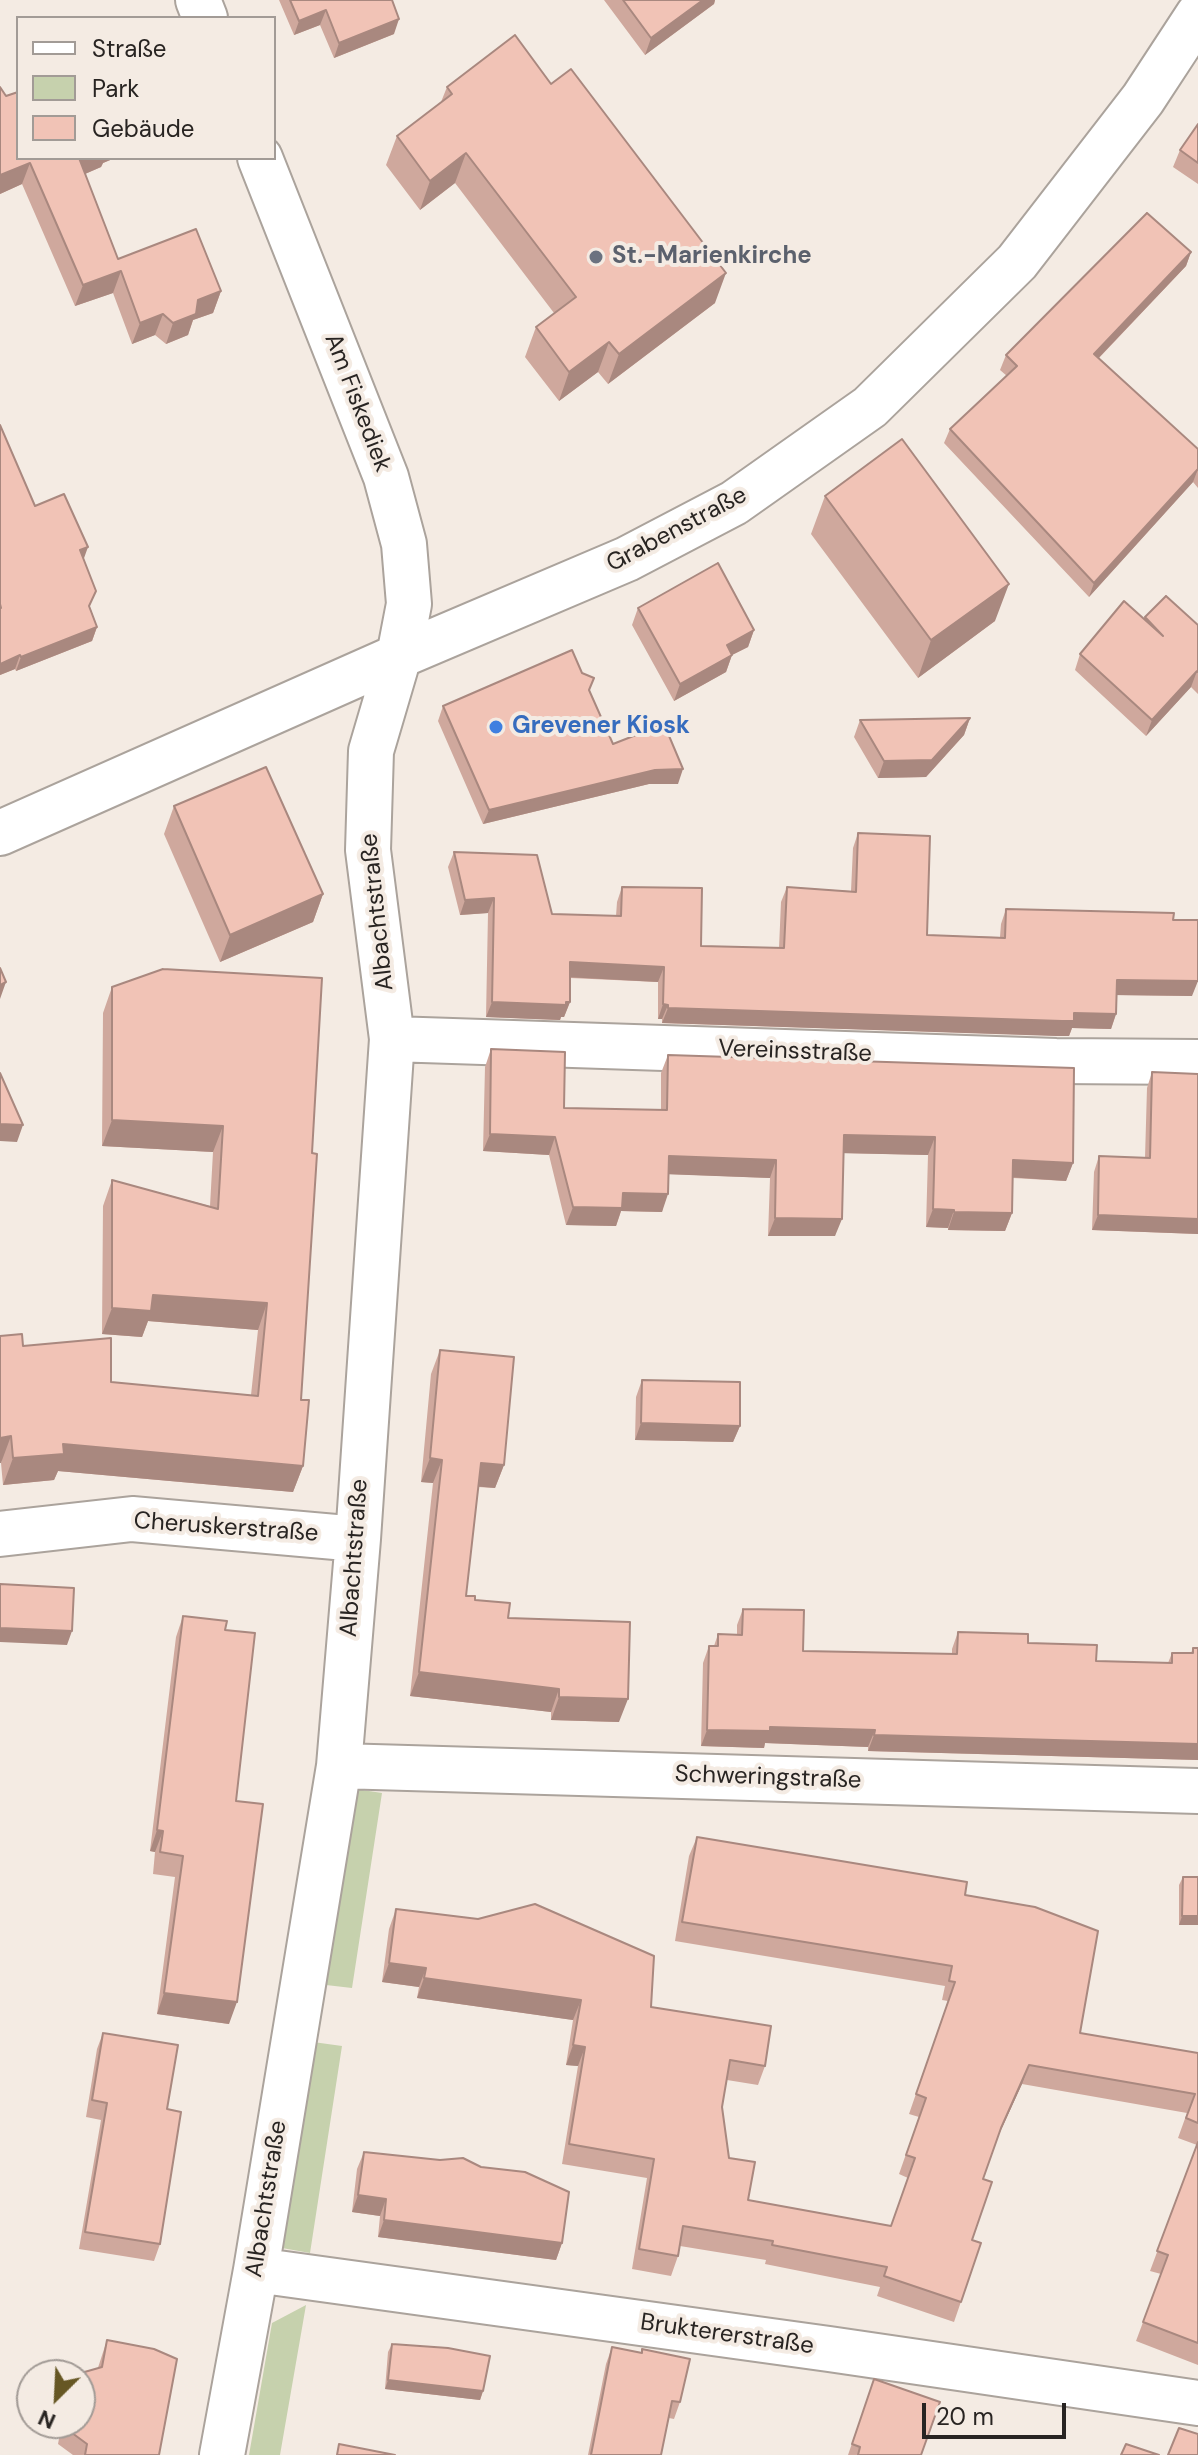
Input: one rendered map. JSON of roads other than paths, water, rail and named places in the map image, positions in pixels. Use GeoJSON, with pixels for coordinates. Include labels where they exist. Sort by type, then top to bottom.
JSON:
{"type":"FeatureCollection","features":[{"type":"Feature","properties":{"kind":"street","name":"Grabenstraße"},"geometry":{"type":"LineString","coordinates":[[0,833],[399,656],[627,559],[734,503],[870,407],[1017,262],[1143,99],[1198,15]]}},
{"type":"Feature","properties":{"kind":"street","name":"Am Fiskediek"},"geometry":{"type":"LineString","coordinates":[[261,160],[386,477],[404,544],[409,604],[399,656]]}},
{"type":"Feature","properties":{"kind":"street","name":"Albachtstraße"},"geometry":{"type":"LineString","coordinates":[[222,2455],[256,2270],[339,1766],[358,1539],[392,1039],[368,850],[371,751],[399,656]]}},
{"type":"Feature","properties":{"kind":"street","name":"Vereinsstraße"},"geometry":{"type":"LineString","coordinates":[[392,1039],[1040,1061],[1198,1062]]}},
{"type":"Feature","properties":{"kind":"street","name":"Cheruskerstraße"},"geometry":{"type":"LineString","coordinates":[[0,1534],[132,1519],[358,1539]]}},
{"type":"Feature","properties":{"kind":"street","name":"Schweringstraße"},"geometry":{"type":"LineString","coordinates":[[339,1766],[1198,1791]]}},
{"type":"Feature","properties":{"kind":"street","name":"Bruktererstraße"},"geometry":{"type":"LineString","coordinates":[[256,2270],[1198,2403]]}},
{"type":"Feature","properties":{"kind":"place","name":"St.-Marienkirche"},"geometry":{"type":"Point","coordinates":[596,257]}},
{"type":"Feature","properties":{"kind":"place","name":"Grevener Kiosk"},"geometry":{"type":"Point","coordinates":[496,727]}}]}
